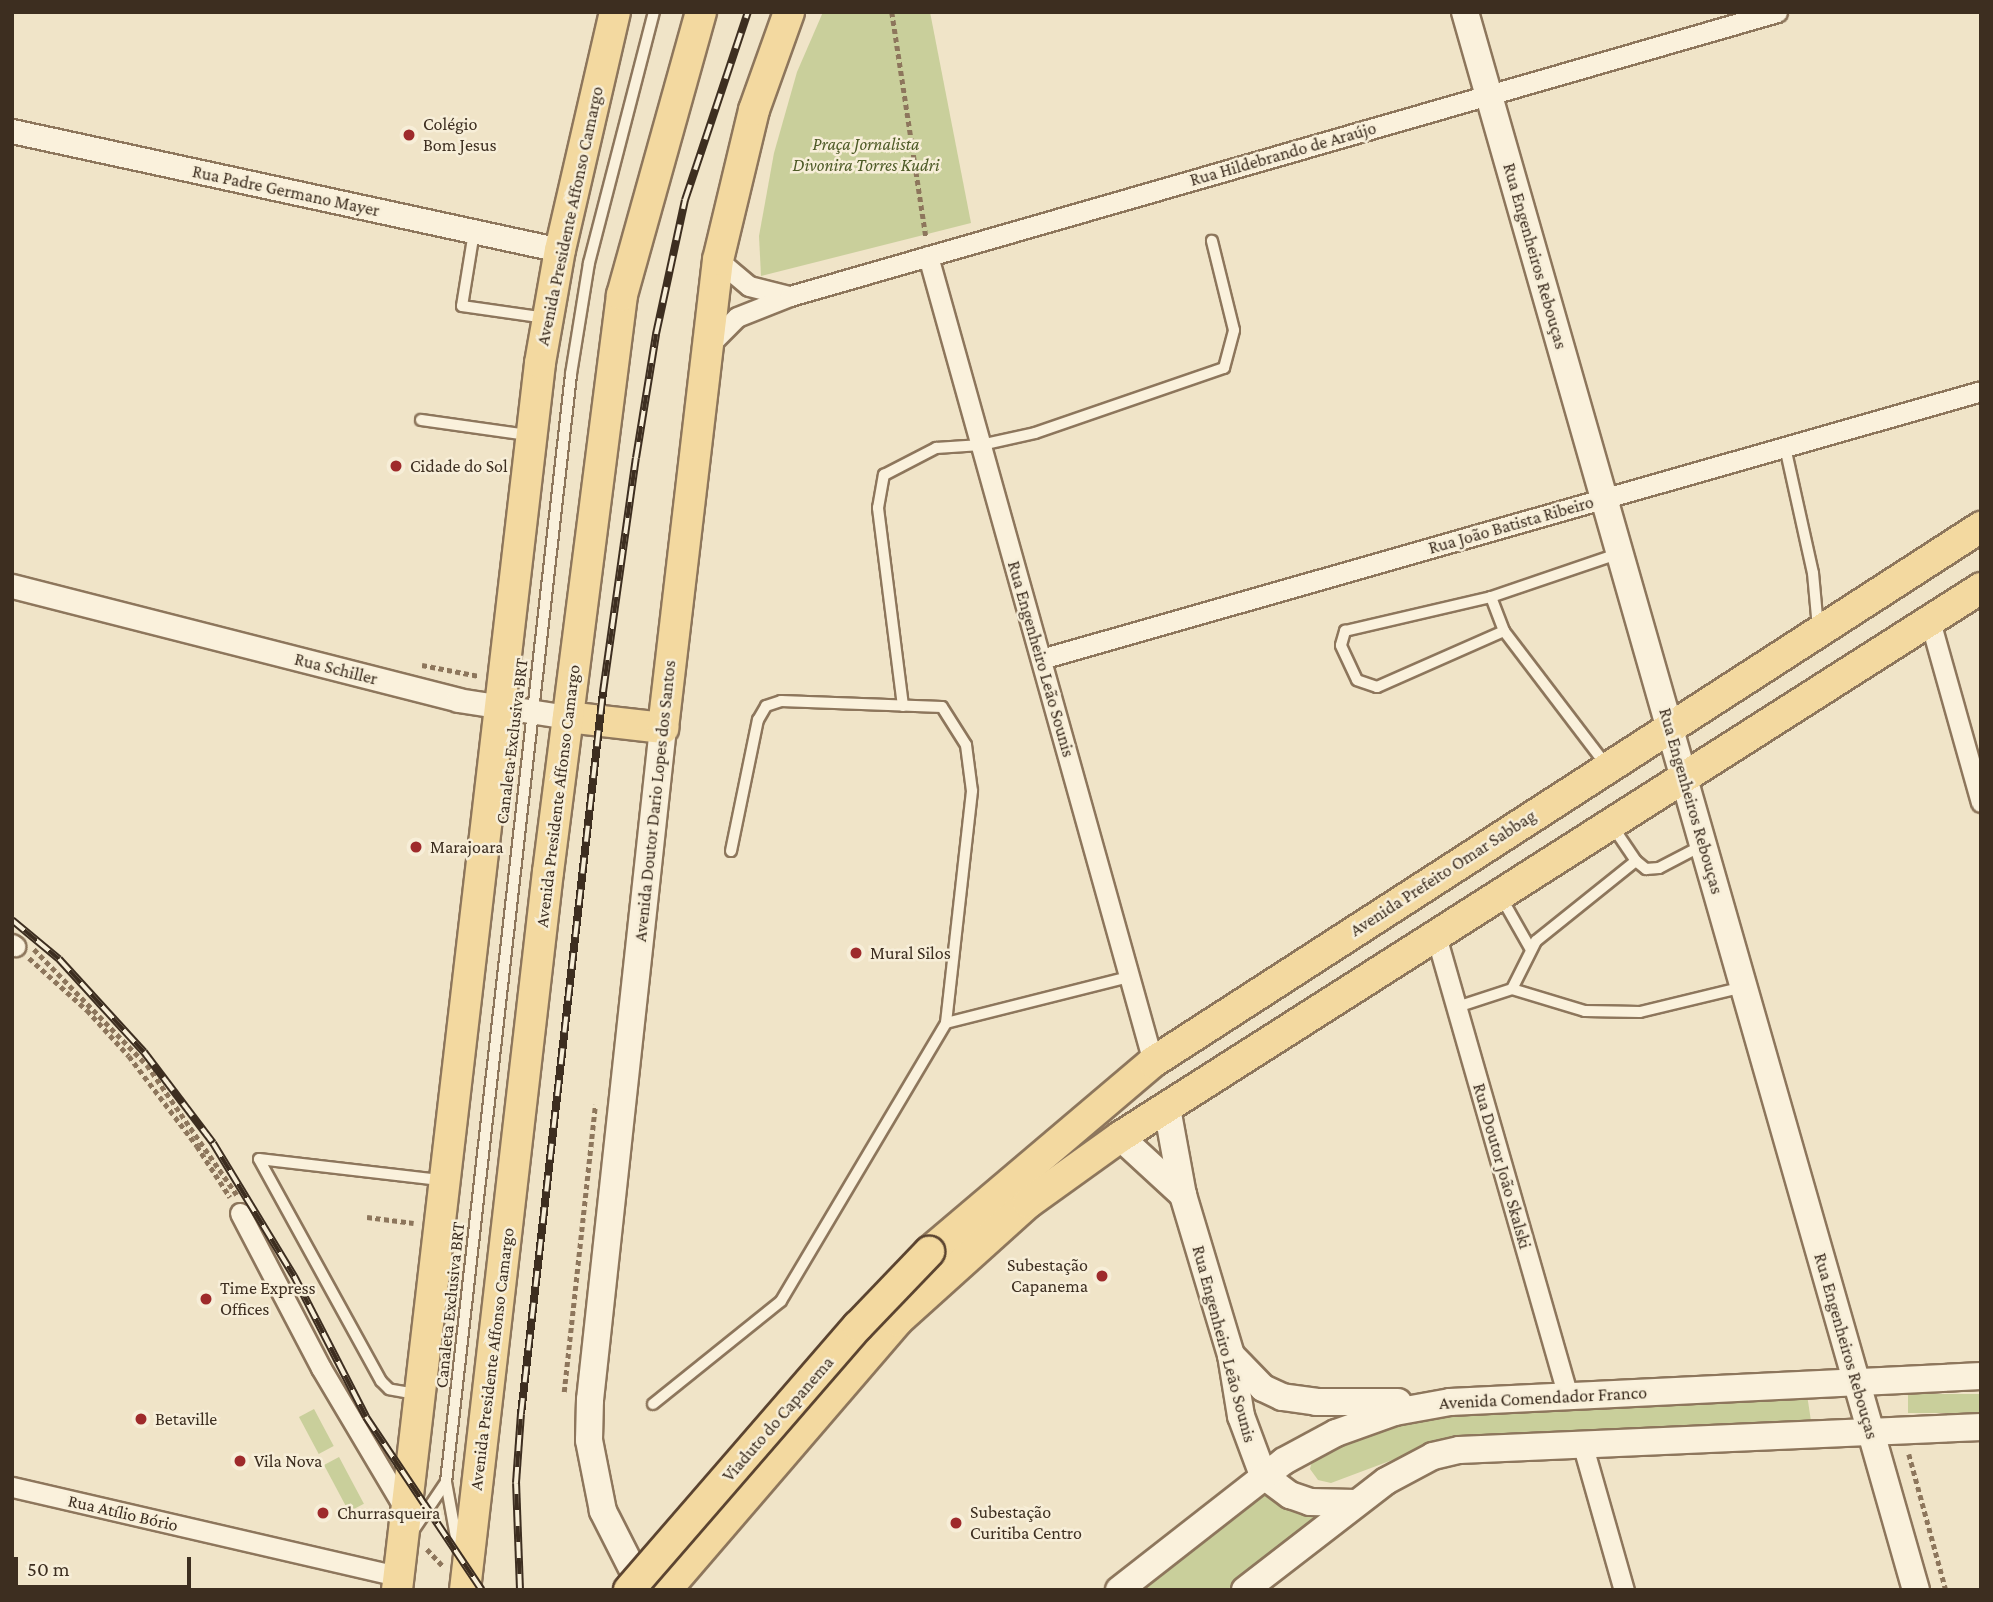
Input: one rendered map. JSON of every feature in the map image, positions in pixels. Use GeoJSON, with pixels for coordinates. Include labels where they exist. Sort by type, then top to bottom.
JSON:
{"type":"FeatureCollection","features":[{"type":"Feature","properties":{"kind":"main road","name":"Avenida Presidente Affonso Camargo"},"geometry":{"type":"LineString","coordinates":[[398,1583],[546,318],[615,12]]}},
{"type":"Feature","properties":{"kind":"main road","name":"Avenida Presidente Affonso Camargo"},"geometry":{"type":"LineString","coordinates":[[465,1589],[568,717],[622,295],[701,12]]}},
{"type":"Feature","properties":{"kind":"main road","name":"Avenida Doutor Dario Lopes dos Santos"},"geometry":{"type":"LineString","coordinates":[[643,1590],[603,1511],[589,1440],[590,1400],[663,728],[718,260],[739,162],[789,12]]}},
{"type":"Feature","properties":{"kind":"main road","name":"Rua Engenheiros Rebouças"},"geometry":{"type":"LineString","coordinates":[[1465,12],[1916,1590]]}},
{"type":"Feature","properties":{"kind":"main road","name":"Avenida Prefeito Omar Sabbag"},"geometry":{"type":"LineString","coordinates":[[938,1262],[1153,1062],[1607,766],[1981,527]]}},
{"type":"Feature","properties":{"kind":"main road"},"geometry":{"type":"LineString","coordinates":[[938,1262],[1028,1203],[1120,1137],[1981,588]]}},
{"type":"Feature","properties":{"kind":"main road","name":"Rua Schiller"},"geometry":{"type":"LineString","coordinates":[[568,717],[663,728]]}},
{"type":"Feature","properties":{"kind":"main road","name":"Rua Engenheiro Leão Sounis"},"geometry":{"type":"LineString","coordinates":[[1167,1108],[1183,1195],[1231,1355],[1241,1416],[1263,1475]]}},
{"type":"Feature","properties":{"kind":"main road"},"geometry":{"type":"LineString","coordinates":[[1120,1137],[1183,1195]]}},
{"type":"Feature","properties":{"kind":"main road","name":"Viaduto do Capanema"},"geometry":{"type":"LineString","coordinates":[[629,1590],[858,1326],[938,1262]]}},
{"type":"Feature","properties":{"kind":"main road","name":"Viaduto do Capanema"},"geometry":{"type":"LineString","coordinates":[[666,1590],[873,1348],[938,1262]]}},
{"type":"Feature","properties":{"kind":"main road"},"geometry":{"type":"LineString","coordinates":[[1231,1355],[1263,1388],[1297,1401],[1450,1402]]}},
{"type":"Feature","properties":{"kind":"main road","name":"Avenida Comendador Franco"},"geometry":{"type":"LineString","coordinates":[[1119,1590],[1263,1475],[1305,1449],[1367,1420],[1450,1402],[1981,1376]]}},
{"type":"Feature","properties":{"kind":"main road"},"geometry":{"type":"LineString","coordinates":[[1245,1590],[1356,1503],[1408,1467],[1433,1456],[1486,1447],[1981,1427]]}},
{"type":"Feature","properties":{"kind":"main road"},"geometry":{"type":"LineString","coordinates":[[1263,1475],[1290,1495],[1310,1502],[1356,1503]]}},
{"type":"Feature","properties":{"kind":"street","name":"Rua Hildebrando de Araújo"},"geometry":{"type":"LineString","coordinates":[[706,348],[737,317],[790,296],[1777,12]]}},
{"type":"Feature","properties":{"kind":"street","name":"Rua Padre Germano Mayer"},"geometry":{"type":"LineString","coordinates":[[12,131],[560,250]]}},
{"type":"Feature","properties":{"kind":"street","name":"Rua Engenheiro Leão Sounis"},"geometry":{"type":"LineString","coordinates":[[928,256],[1153,1062]]}},
{"type":"Feature","properties":{"kind":"street","name":"Rua Hildebrando de Araújo"},"geometry":{"type":"LineString","coordinates":[[718,260],[749,286],[790,296]]}},
{"type":"Feature","properties":{"kind":"street","name":"Rua João Batista Ribeiro"},"geometry":{"type":"LineString","coordinates":[[1041,659],[1981,391]]}},
{"type":"Feature","properties":{"kind":"street","name":"Rua Schiller"},"geometry":{"type":"LineString","coordinates":[[12,586],[499,709],[568,717]]}},
{"type":"Feature","properties":{"kind":"street"},"geometry":{"type":"LineString","coordinates":[[1930,621],[1981,802]]}},
{"type":"Feature","properties":{"kind":"street","name":"Rua Doutor João Skalski"},"geometry":{"type":"LineString","coordinates":[[1436,936],[1568,1396]]}},
{"type":"Feature","properties":{"kind":"street"},"geometry":{"type":"LineString","coordinates":[[239,1206],[327,1378],[406,1511]]}},
{"type":"Feature","properties":{"kind":"street"},"geometry":{"type":"LineString","coordinates":[[1582,1443],[1624,1590]]}},
{"type":"Feature","properties":{"kind":"street","name":"Rua Atílio Bório"},"geometry":{"type":"LineString","coordinates":[[12,1487],[398,1583]]}},
{"type":"Feature","properties":{"kind":"lane","name":"Canaleta Exclusiva BRT"},"geometry":{"type":"LineString","coordinates":[[465,1589],[446,1482],[578,325],[611,169],[654,12]]}},
{"type":"Feature","properties":{"kind":"lane"},"geometry":{"type":"LineString","coordinates":[[474,231],[462,306],[546,318]]}},
{"type":"Feature","properties":{"kind":"lane"},"geometry":{"type":"LineString","coordinates":[[903,706],[878,508],[884,475],[936,448],[981,445],[1034,433],[1224,368],[1233,348],[1234,330],[1212,241]]}},
{"type":"Feature","properties":{"kind":"lane"},"geometry":{"type":"LineString","coordinates":[[421,420],[532,435]]}},
{"type":"Feature","properties":{"kind":"lane"},"geometry":{"type":"LineString","coordinates":[[1785,447],[1813,573],[1812,607],[1819,631]]}},
{"type":"Feature","properties":{"kind":"lane"},"geometry":{"type":"LineString","coordinates":[[1504,631],[1377,687],[1357,680],[1341,645],[1345,631],[1491,597],[1620,553]]}},
{"type":"Feature","properties":{"kind":"lane"},"geometry":{"type":"LineString","coordinates":[[1491,597],[1504,631],[1607,766]]}},
{"type":"Feature","properties":{"kind":"lane"},"geometry":{"type":"LineString","coordinates":[[653,1404],[781,1301],[946,1023],[972,791],[966,745],[942,707],[781,701],[766,706],[758,720],[731,851]]}},
{"type":"Feature","properties":{"kind":"lane"},"geometry":{"type":"LineString","coordinates":[[1611,824],[1636,861],[1646,869],[1659,868],[1703,845]]}},
{"type":"Feature","properties":{"kind":"lane"},"geometry":{"type":"LineString","coordinates":[[1513,989],[1530,948],[1636,861]]}},
{"type":"Feature","properties":{"kind":"lane"},"geometry":{"type":"LineString","coordinates":[[1500,895],[1530,948]]}},
{"type":"Feature","properties":{"kind":"lane"},"geometry":{"type":"LineString","coordinates":[[946,1023],[1129,976]]}},
{"type":"Feature","properties":{"kind":"lane"},"geometry":{"type":"LineString","coordinates":[[1457,1007],[1513,989],[1585,1011],[1640,1012],[1744,987]]}},
{"type":"Feature","properties":{"kind":"lane"},"geometry":{"type":"LineString","coordinates":[[419,1395],[389,1389],[381,1381],[259,1158],[444,1180]]}},
{"type":"Feature","properties":{"kind":"lane","name":"Canaleta Exclusiva BRT"},"geometry":{"type":"LineString","coordinates":[[402,1546],[446,1482]]}},
{"type":"Feature","properties":{"kind":"path"},"geometry":{"type":"LineString","coordinates":[[892,12],[928,256]]}},
{"type":"Feature","properties":{"kind":"path"},"geometry":{"type":"LineString","coordinates":[[19,945],[87,1010],[129,1056],[239,1206]]}},
{"type":"Feature","properties":{"kind":"path"},"geometry":{"type":"LineString","coordinates":[[19,945],[147,1065],[239,1206]]}},
{"type":"Feature","properties":{"kind":"path"},"geometry":{"type":"LineString","coordinates":[[367,1217],[439,1225]]}},
{"type":"Feature","properties":{"kind":"path"},"geometry":{"type":"LineString","coordinates":[[1908,1450],[1946,1590]]}},
{"type":"Feature","properties":{"kind":"green space","name":"Praça Jornalista Divonira Torres Kudri"},"geometry":{"type":"Polygon","coordinates":[[[823,12],[930,12],[971,223],[761,276],[759,236],[774,153],[797,72],[823,12]]]}},
{"type":"Feature","properties":{"kind":"green space"},"geometry":{"type":"Polygon","coordinates":[[[1806,1388],[1811,1421],[1451,1438],[1331,1483],[1318,1480],[1310,1469],[1314,1453],[1438,1412],[1806,1388]]]}},
{"type":"Feature","properties":{"kind":"green space"},"geometry":{"type":"Polygon","coordinates":[[[1908,1394],[1981,1394],[1981,1413],[1908,1413],[1908,1394]]]}},
{"type":"Feature","properties":{"kind":"green space"},"geometry":{"type":"Polygon","coordinates":[[[314,1409],[334,1446],[319,1454],[299,1417],[314,1409]]]}},
{"type":"Feature","properties":{"kind":"green space"},"geometry":{"type":"Polygon","coordinates":[[[339,1457],[364,1504],[349,1512],[324,1465],[339,1457]]]}},
{"type":"Feature","properties":{"kind":"green space"},"geometry":{"type":"Polygon","coordinates":[[[1264,1492],[1287,1508],[1317,1518],[1227,1590],[1141,1590],[1264,1492]]]}},
{"type":"Feature","properties":{"kind":"railway"},"geometry":{"type":"LineString","coordinates":[[520,1590],[516,1483],[521,1414],[603,692],[636,458],[656,334],[685,200],[748,12]]}},
{"type":"Feature","properties":{"kind":"railway"},"geometry":{"type":"LineString","coordinates":[[12,920],[59,959],[144,1052],[213,1143],[294,1276],[366,1417],[482,1590]]}},
{"type":"Feature","properties":{"kind":"place","name":"Colégio Bom Jesus"},"geometry":{"type":"Point","coordinates":[409,135]}},
{"type":"Feature","properties":{"kind":"place","name":"Cidade do Sol"},"geometry":{"type":"Point","coordinates":[396,466]}},
{"type":"Feature","properties":{"kind":"place","name":"Marajoara"},"geometry":{"type":"Point","coordinates":[416,847]}},
{"type":"Feature","properties":{"kind":"place","name":"Mural Silos"},"geometry":{"type":"Point","coordinates":[856,953]}},
{"type":"Feature","properties":{"kind":"place","name":"Subestação Capanema"},"geometry":{"type":"Point","coordinates":[1102,1276]}},
{"type":"Feature","properties":{"kind":"place","name":"Time Express Offices"},"geometry":{"type":"Point","coordinates":[206,1299]}},
{"type":"Feature","properties":{"kind":"place","name":"Betaville"},"geometry":{"type":"Point","coordinates":[141,1419]}},
{"type":"Feature","properties":{"kind":"place","name":"Vila Nova"},"geometry":{"type":"Point","coordinates":[240,1461]}},
{"type":"Feature","properties":{"kind":"place","name":"Churrasqueira"},"geometry":{"type":"Point","coordinates":[323,1513]}},
{"type":"Feature","properties":{"kind":"place","name":"Subestação Curitiba Centro"},"geometry":{"type":"Point","coordinates":[956,1523]}}]}
